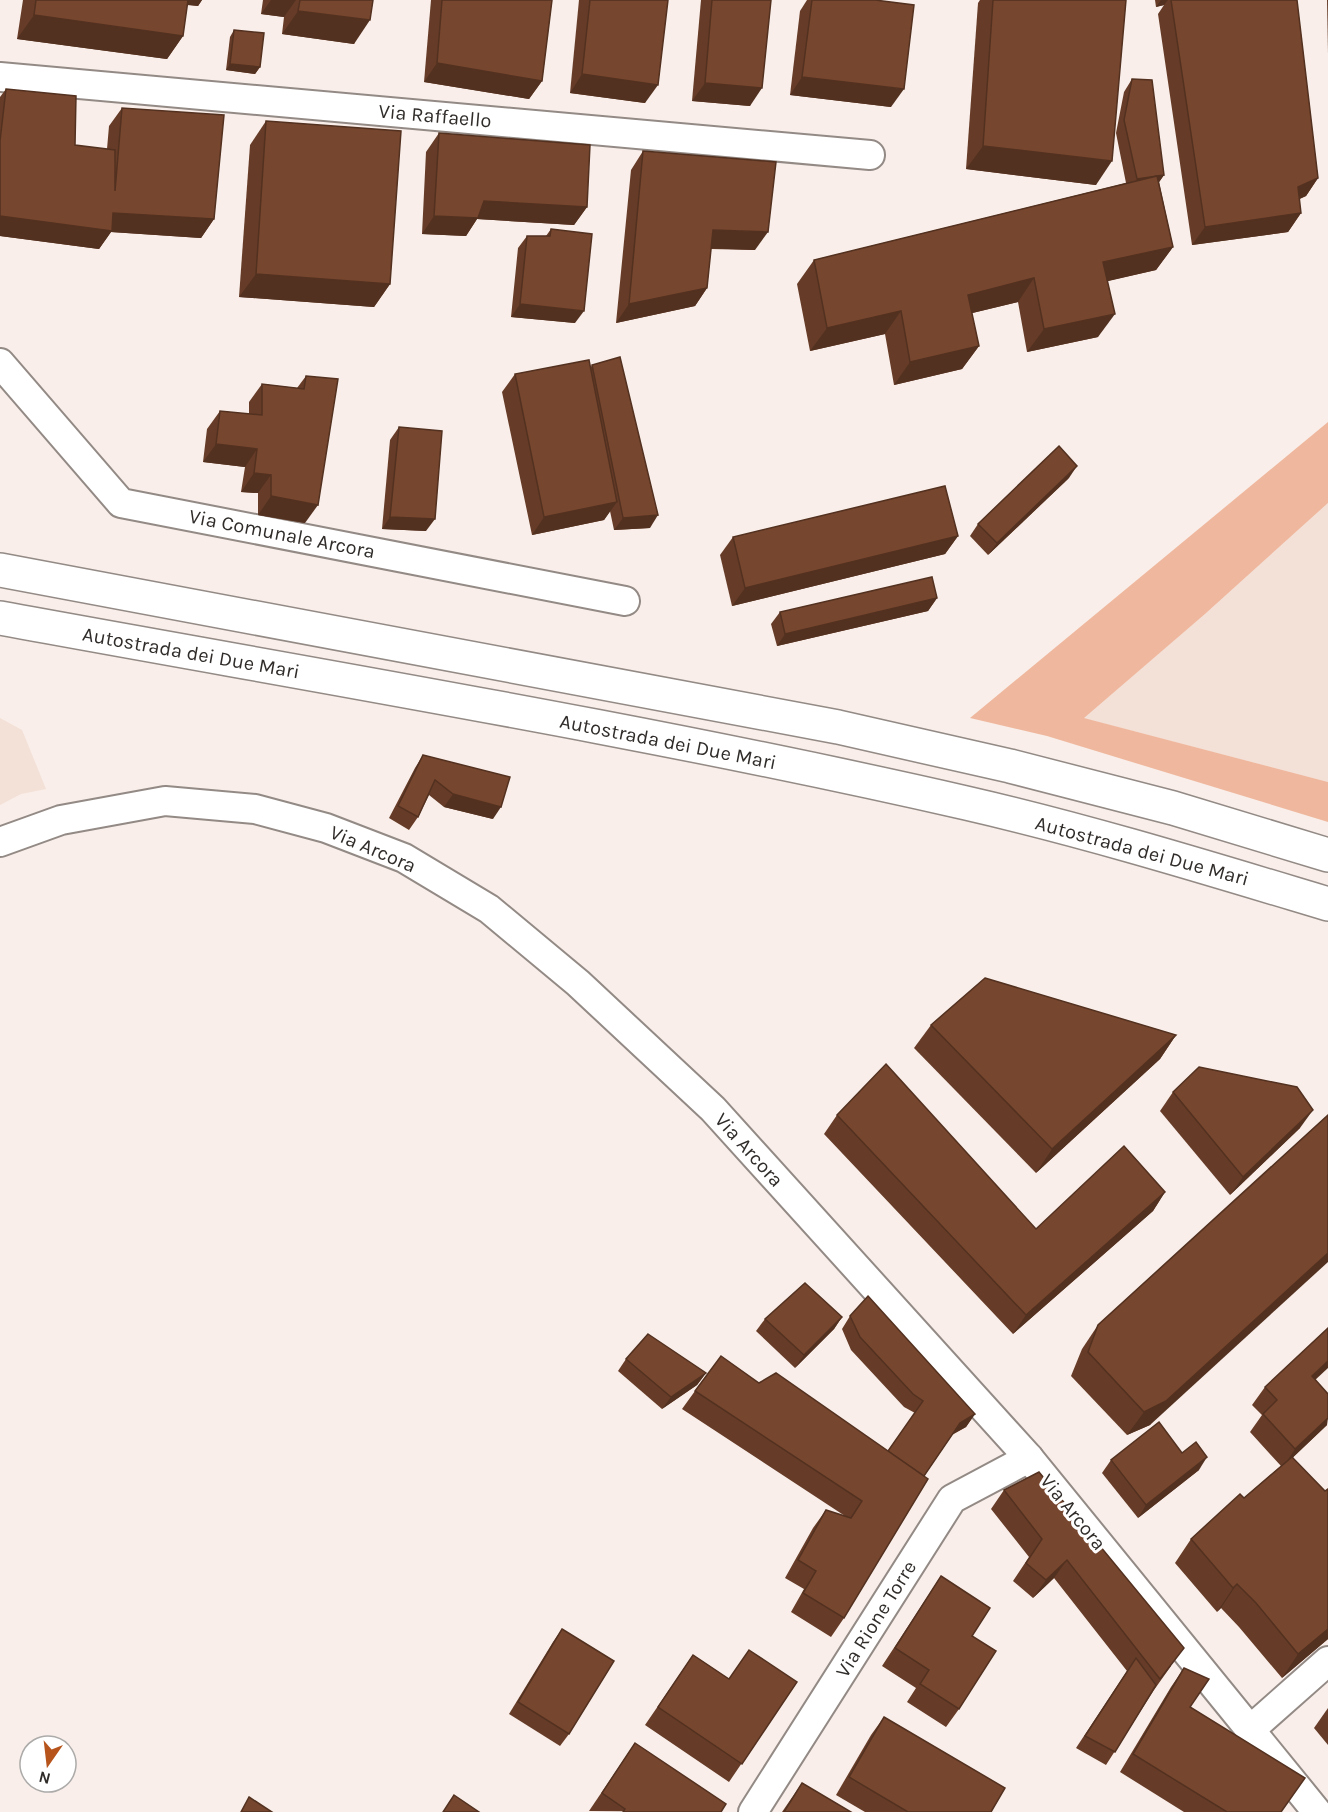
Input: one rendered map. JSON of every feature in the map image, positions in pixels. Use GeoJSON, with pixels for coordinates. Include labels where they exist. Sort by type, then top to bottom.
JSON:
{"type":"FeatureCollection","features":[{"type":"Feature","properties":{"kind":"highway"},"geometry":{"type":"LineString","coordinates":[[0,570],[838,728],[1010,766],[1173,808],[1328,855]]}},
{"type":"Feature","properties":{"kind":"highway","name":"Autostrada dei Due Mari"},"geometry":{"type":"LineString","coordinates":[[0,618],[798,767],[970,804],[1159,854],[1328,904]]}},
{"type":"Feature","properties":{"kind":"street","name":"Via Raffaello"},"geometry":{"type":"LineString","coordinates":[[0,77],[870,155]]}},
{"type":"Feature","properties":{"kind":"street","name":"Via Comunale Arcora"},"geometry":{"type":"LineString","coordinates":[[0,363],[122,503],[625,601]]}},
{"type":"Feature","properties":{"kind":"street","name":"Via Arcora"},"geometry":{"type":"LineString","coordinates":[[0,842],[61,820],[165,801],[255,809],[326,828],[404,858],[489,909],[578,983],[704,1099],[1029,1458],[1317,1812]]}},
{"type":"Feature","properties":{"kind":"street","name":"Via Rione Torre"},"geometry":{"type":"LineString","coordinates":[[753,1812],[952,1499],[1029,1458]]}},
{"type":"Feature","properties":{"kind":"street"},"geometry":{"type":"LineString","coordinates":[[1250,1730],[1328,1660]]}},
{"type":"Feature","properties":{"kind":"shaded area"},"geometry":{"type":"Polygon","coordinates":[[[1328,422],[1328,503],[1205,614],[1084,718],[1328,782],[1328,822],[1047,736],[970,718],[1328,422]]]}},
{"type":"Feature","properties":{"kind":"shaded area"},"geometry":{"type":"Polygon","coordinates":[[[1328,503],[1328,782],[1083,718],[1205,614],[1328,503]]]}},
{"type":"Feature","properties":{"kind":"shaded area"},"geometry":{"type":"Polygon","coordinates":[[[0,718],[22,730],[46,789],[21,794],[0,805],[0,718]]]}},
{"type":"Feature","properties":{"kind":"building"},"geometry":{"type":"Polygon","coordinates":[[[36,0],[188,0],[183,36],[34,15],[36,0]]]}},
{"type":"Feature","properties":{"kind":"building"},"geometry":{"type":"Polygon","coordinates":[[[300,0],[373,0],[370,20],[298,11],[300,0]]]}},
{"type":"Feature","properties":{"kind":"building"},"geometry":{"type":"Polygon","coordinates":[[[442,0],[552,0],[542,81],[437,63],[442,0]]]}},
{"type":"Feature","properties":{"kind":"building"},"geometry":{"type":"Polygon","coordinates":[[[590,0],[668,0],[658,85],[582,74],[590,0]]]}},
{"type":"Feature","properties":{"kind":"building"},"geometry":{"type":"Polygon","coordinates":[[[712,0],[771,0],[762,88],[705,83],[712,0]]]}},
{"type":"Feature","properties":{"kind":"building"},"geometry":{"type":"Polygon","coordinates":[[[812,0],[875,0],[914,5],[904,89],[802,77],[812,0]]]}},
{"type":"Feature","properties":{"kind":"building"},"geometry":{"type":"Polygon","coordinates":[[[993,0],[1126,0],[1112,161],[983,146],[993,0]]]}},
{"type":"Feature","properties":{"kind":"building"},"geometry":{"type":"Polygon","coordinates":[[[1171,0],[1297,0],[1318,178],[1298,187],[1301,213],[1205,227],[1171,0]]]}},
{"type":"Feature","properties":{"kind":"building"},"geometry":{"type":"Polygon","coordinates":[[[234,30],[264,33],[260,67],[230,64],[234,30]]]}},
{"type":"Feature","properties":{"kind":"building"},"geometry":{"type":"Polygon","coordinates":[[[1132,79],[1152,80],[1164,175],[1137,179],[1124,120],[1132,79]]]}},
{"type":"Feature","properties":{"kind":"building"},"geometry":{"type":"Polygon","coordinates":[[[6,89],[76,96],[75,145],[115,150],[115,191],[122,108],[224,115],[214,219],[113,213],[112,231],[0,216],[0,141],[6,89]]]}},
{"type":"Feature","properties":{"kind":"building"},"geometry":{"type":"Polygon","coordinates":[[[266,121],[401,131],[390,284],[256,274],[266,121]]]}},
{"type":"Feature","properties":{"kind":"building"},"geometry":{"type":"Polygon","coordinates":[[[439,133],[590,145],[587,207],[484,201],[478,218],[434,216],[439,133]]]}},
{"type":"Feature","properties":{"kind":"building"},"geometry":{"type":"Polygon","coordinates":[[[643,151],[776,162],[768,232],[713,230],[707,288],[629,304],[643,151]]]}},
{"type":"Feature","properties":{"kind":"building"},"geometry":{"type":"Polygon","coordinates":[[[1157,176],[1173,247],[1103,262],[1115,314],[1044,329],[1034,278],[968,295],[979,346],[910,362],[901,311],[827,328],[814,260],[1157,176]]]}},
{"type":"Feature","properties":{"kind":"building"},"geometry":{"type":"Polygon","coordinates":[[[551,229],[592,234],[584,311],[520,304],[527,236],[550,236],[551,229]]]}},
{"type":"Feature","properties":{"kind":"building"},"geometry":{"type":"Polygon","coordinates":[[[620,357],[658,515],[623,518],[592,365],[620,357]]]}},
{"type":"Feature","properties":{"kind":"building"},"geometry":{"type":"Polygon","coordinates":[[[589,360],[617,502],[544,517],[515,374],[589,360]]]}},
{"type":"Feature","properties":{"kind":"building"},"geometry":{"type":"Polygon","coordinates":[[[306,376],[338,379],[318,505],[271,496],[271,475],[254,473],[257,449],[216,444],[220,411],[262,415],[262,384],[304,389],[306,376]]]}},
{"type":"Feature","properties":{"kind":"building"},"geometry":{"type":"Polygon","coordinates":[[[399,427],[442,431],[435,519],[390,517],[399,427]]]}},
{"type":"Feature","properties":{"kind":"building"},"geometry":{"type":"Polygon","coordinates":[[[1059,446],[1077,466],[997,543],[978,524],[1059,446]]]}},
{"type":"Feature","properties":{"kind":"building"},"geometry":{"type":"Polygon","coordinates":[[[945,486],[958,536],[745,588],[733,537],[945,486]]]}},
{"type":"Feature","properties":{"kind":"building"},"geometry":{"type":"Polygon","coordinates":[[[932,577],[937,598],[785,634],[780,612],[932,577]]]}},
{"type":"Feature","properties":{"kind":"building"},"geometry":{"type":"Polygon","coordinates":[[[423,755],[510,777],[501,807],[453,794],[435,780],[418,817],[398,806],[423,755]]]}},
{"type":"Feature","properties":{"kind":"building"},"geometry":{"type":"Polygon","coordinates":[[[985,978],[1176,1035],[1052,1149],[931,1025],[985,978]]]}},
{"type":"Feature","properties":{"kind":"building"},"geometry":{"type":"Polygon","coordinates":[[[886,1064],[1036,1229],[1124,1146],[1165,1192],[1026,1315],[837,1115],[886,1064]]]}},
{"type":"Feature","properties":{"kind":"building"},"geometry":{"type":"Polygon","coordinates":[[[1199,1067],[1297,1087],[1313,1110],[1243,1177],[1173,1092],[1199,1067]]]}},
{"type":"Feature","properties":{"kind":"building"},"geometry":{"type":"Polygon","coordinates":[[[1328,1115],[1328,1253],[1166,1401],[1144,1412],[1088,1352],[1098,1325],[1328,1115]]]}},
{"type":"Feature","properties":{"kind":"building"},"geometry":{"type":"Polygon","coordinates":[[[805,1283],[842,1317],[804,1355],[765,1319],[805,1283]]]}},
{"type":"Feature","properties":{"kind":"building"},"geometry":{"type":"Polygon","coordinates":[[[868,1296],[975,1414],[960,1423],[924,1476],[888,1451],[923,1401],[913,1394],[860,1337],[850,1316],[868,1296]]]}},
{"type":"Feature","properties":{"kind":"building"},"geometry":{"type":"Polygon","coordinates":[[[1328,1328],[1328,1361],[1312,1376],[1328,1394],[1328,1418],[1295,1449],[1263,1414],[1277,1400],[1265,1387],[1328,1328]]]}},
{"type":"Feature","properties":{"kind":"building"},"geometry":{"type":"Polygon","coordinates":[[[648,1334],[706,1373],[671,1397],[626,1359],[648,1334]]]}},
{"type":"Feature","properties":{"kind":"building"},"geometry":{"type":"Polygon","coordinates":[[[721,1356],[759,1383],[776,1373],[928,1479],[844,1618],[803,1593],[816,1571],[798,1560],[826,1510],[851,1518],[862,1501],[695,1391],[721,1356]]]}},
{"type":"Feature","properties":{"kind":"building"},"geometry":{"type":"Polygon","coordinates":[[[1159,1422],[1182,1453],[1196,1442],[1207,1457],[1146,1505],[1111,1460],[1159,1422]]]}},
{"type":"Feature","properties":{"kind":"building"},"geometry":{"type":"Polygon","coordinates":[[[1292,1457],[1325,1491],[1328,1489],[1328,1629],[1298,1654],[1256,1603],[1237,1584],[1233,1588],[1191,1539],[1240,1494],[1244,1498],[1292,1457]]]}},
{"type":"Feature","properties":{"kind":"building"},"geometry":{"type":"Polygon","coordinates":[[[1039,1472],[1184,1648],[1160,1679],[1067,1560],[1046,1580],[1026,1563],[1042,1539],[1004,1490],[1039,1472]]]}},
{"type":"Feature","properties":{"kind":"building"},"geometry":{"type":"Polygon","coordinates":[[[941,1576],[990,1608],[972,1636],[996,1651],[959,1709],[920,1684],[929,1670],[895,1648],[941,1576]]]}},
{"type":"Feature","properties":{"kind":"building"},"geometry":{"type":"Polygon","coordinates":[[[562,1629],[614,1661],[569,1734],[518,1702],[562,1629]]]}},
{"type":"Feature","properties":{"kind":"building"},"geometry":{"type":"Polygon","coordinates":[[[749,1650],[797,1682],[742,1764],[658,1707],[693,1655],[729,1679],[749,1650]]]}},
{"type":"Feature","properties":{"kind":"building"},"geometry":{"type":"Polygon","coordinates":[[[1136,1658],[1156,1685],[1115,1752],[1085,1736],[1136,1658]]]}},
{"type":"Feature","properties":{"kind":"building"},"geometry":{"type":"Polygon","coordinates":[[[1184,1668],[1209,1679],[1190,1707],[1305,1778],[1281,1812],[1227,1812],[1133,1754],[1184,1668]]]}},
{"type":"Feature","properties":{"kind":"building"},"geometry":{"type":"Polygon","coordinates":[[[884,1717],[1005,1788],[991,1812],[908,1812],[849,1777],[884,1717]]]}},
{"type":"Feature","properties":{"kind":"building"},"geometry":{"type":"Polygon","coordinates":[[[635,1743],[726,1804],[721,1812],[623,1812],[625,1809],[602,1793],[635,1743]]]}},
{"type":"Feature","properties":{"kind":"building"},"geometry":{"type":"Polygon","coordinates":[[[802,1783],[851,1812],[784,1812],[802,1783]]]}},
{"type":"Feature","properties":{"kind":"building"},"geometry":{"type":"Polygon","coordinates":[[[454,1795],[479,1812],[443,1812],[454,1795]]]}},
{"type":"Feature","properties":{"kind":"building"},"geometry":{"type":"Polygon","coordinates":[[[249,1797],[272,1812],[241,1812],[249,1797]]]}}]}
